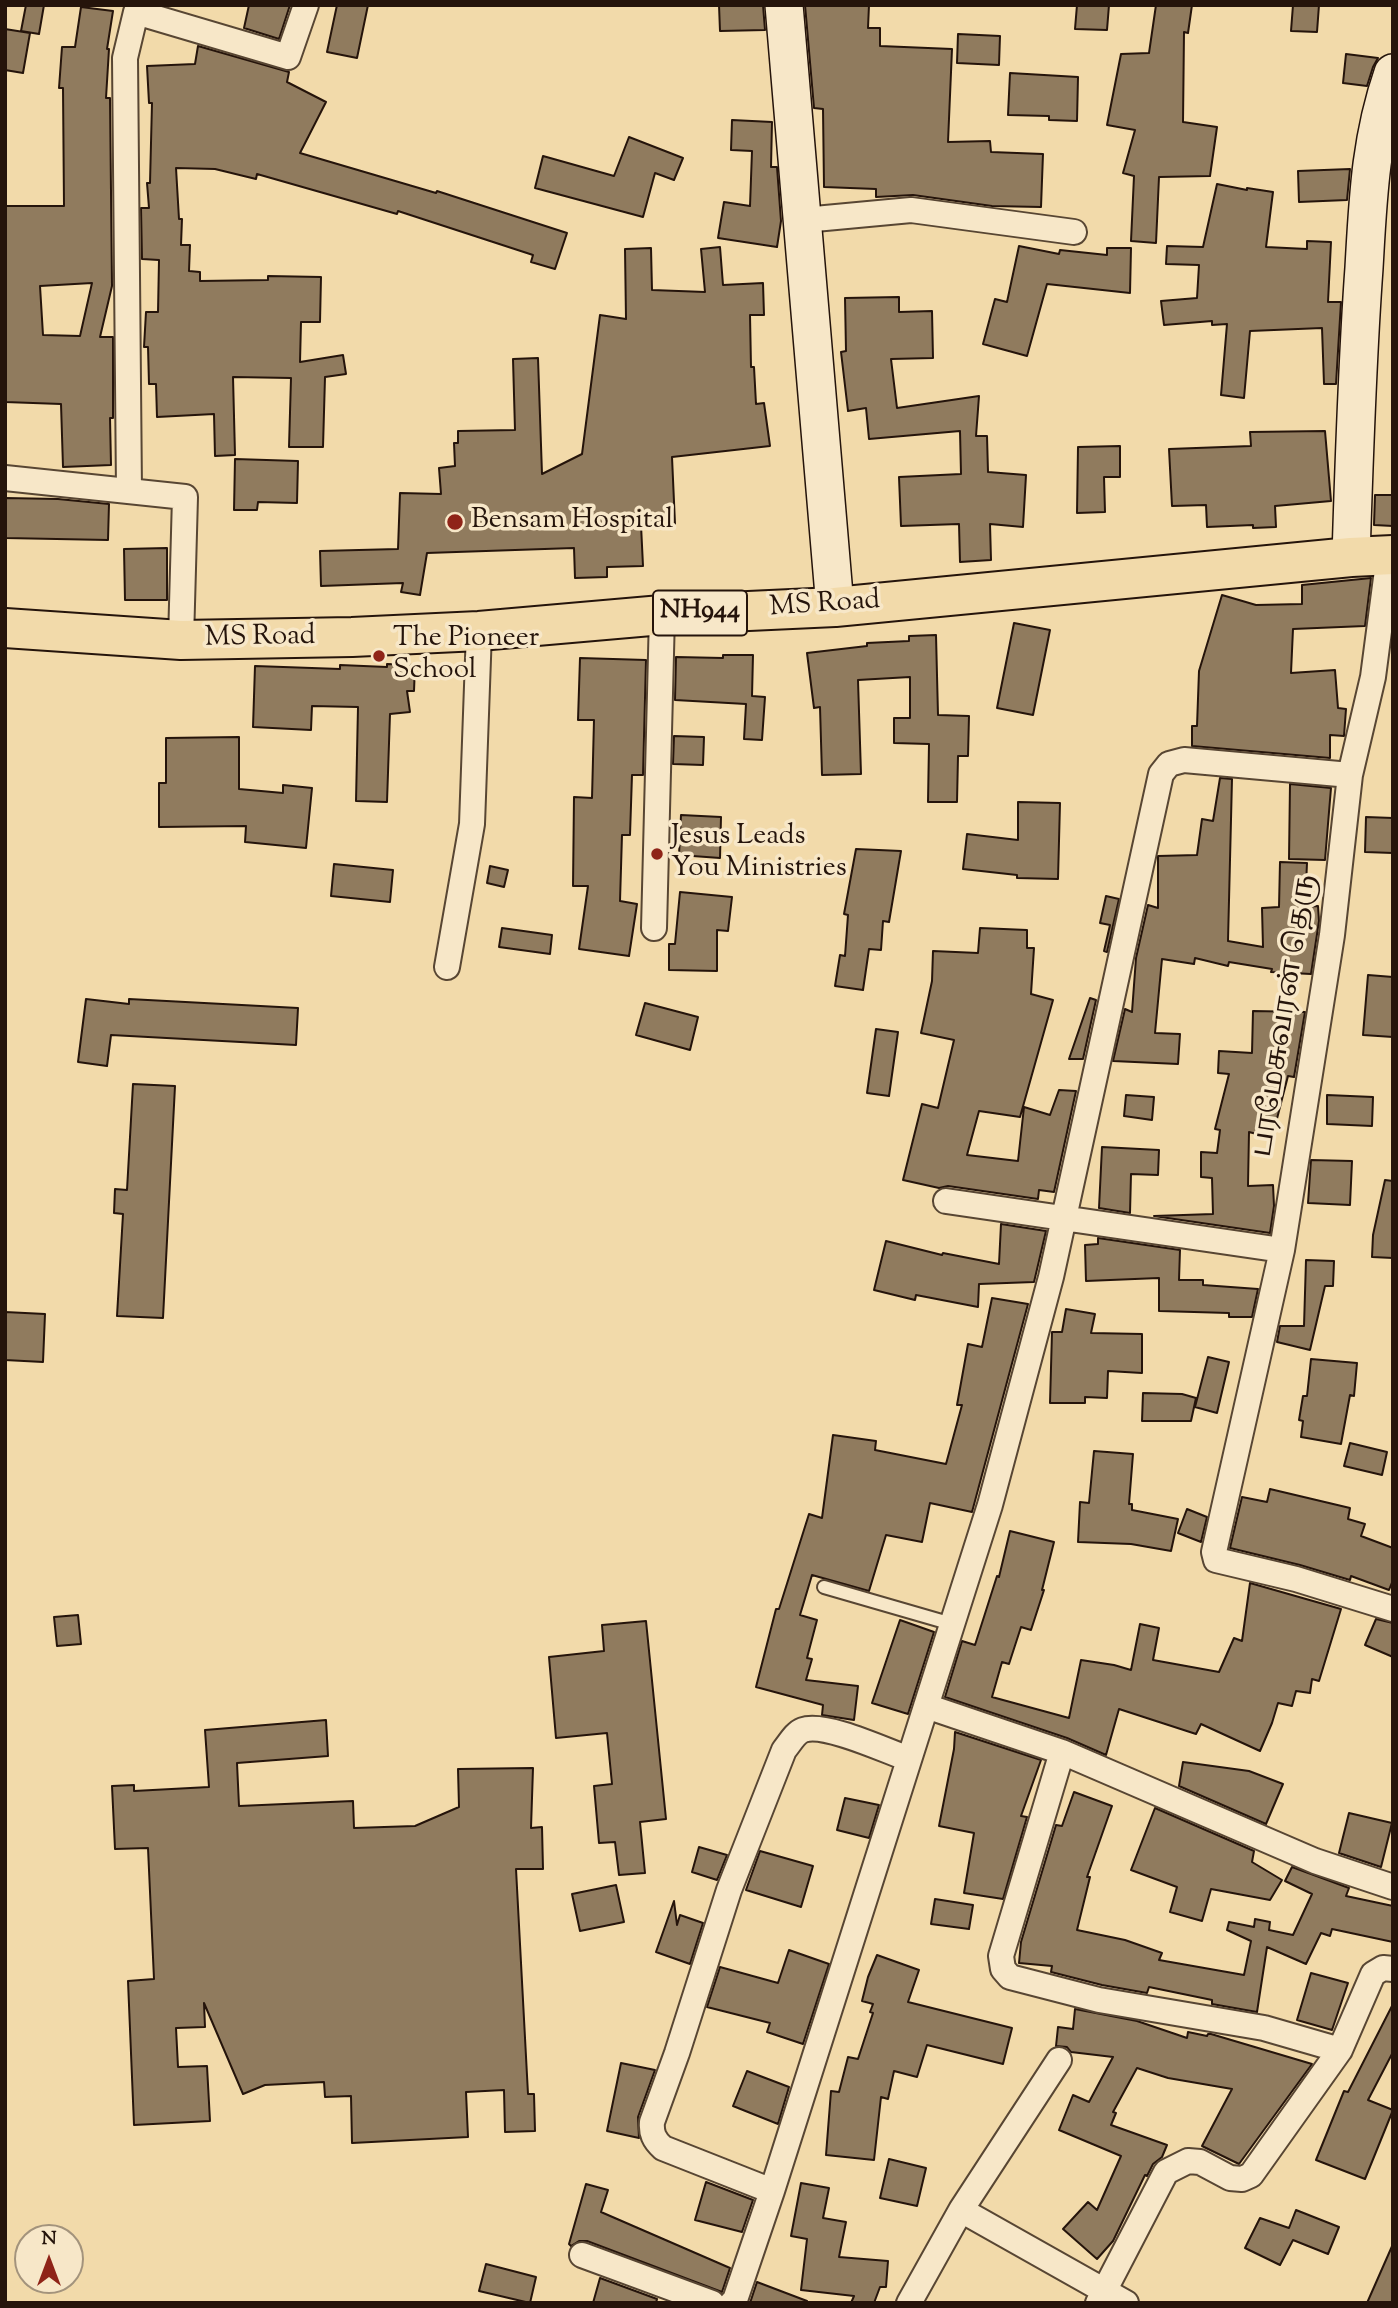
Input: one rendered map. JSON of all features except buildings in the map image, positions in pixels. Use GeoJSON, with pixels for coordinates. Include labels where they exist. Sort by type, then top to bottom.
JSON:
{"type":"FeatureCollection","features":[{"type":"Feature","properties":{"kind":"highway","name":"MS Road"},"geometry":{"type":"LineString","coordinates":[[5,628],[181,640],[352,637],[479,631],[662,615],[835,607],[1391,555]]}},
{"type":"Feature","properties":{"kind":"street"},"geometry":{"type":"LineString","coordinates":[[129,491],[125,58],[136,12],[288,57],[306,5]]}},
{"type":"Feature","properties":{"kind":"street"},"geometry":{"type":"LineString","coordinates":[[784,5],[835,607]]}},
{"type":"Feature","properties":{"kind":"street"},"geometry":{"type":"LineString","coordinates":[[1351,557],[1361,307],[1373,148],[1386,116],[1393,73]]}},
{"type":"Feature","properties":{"kind":"street"},"geometry":{"type":"LineString","coordinates":[[804,220],[911,210],[1074,232]]}},
{"type":"Feature","properties":{"kind":"street"},"geometry":{"type":"LineString","coordinates":[[5,478],[184,497],[181,640]]}},
{"type":"Feature","properties":{"kind":"street","name":"பரமேசுவரன் தெரு"},"geometry":{"type":"LineString","coordinates":[[1391,555],[1373,677],[1350,775],[1332,935],[1282,1250],[1214,1552],[1216,1559],[1296,1579],[1393,1609]]}},
{"type":"Feature","properties":{"kind":"street"},"geometry":{"type":"LineString","coordinates":[[654,929],[662,615]]}},
{"type":"Feature","properties":{"kind":"street"},"geometry":{"type":"LineString","coordinates":[[447,967],[472,824],[479,631]]}},
{"type":"Feature","properties":{"kind":"street"},"geometry":{"type":"LineString","coordinates":[[732,2303],[736,2300],[772,2191],[990,1506],[1051,1278],[1164,768],[1176,760],[1184,760],[1350,775]]}},
{"type":"Feature","properties":{"kind":"street"},"geometry":{"type":"LineString","coordinates":[[946,1201],[1282,1250]]}},
{"type":"Feature","properties":{"kind":"street"},"geometry":{"type":"LineString","coordinates":[[926,1706],[1062,1752],[1315,1861],[1393,1887]]}},
{"type":"Feature","properties":{"kind":"street"},"geometry":{"type":"LineString","coordinates":[[772,2191],[663,2147],[656,2142],[652,2122],[729,1890],[784,1750],[797,1733],[806,1729],[824,1728],[909,1759]]}},
{"type":"Feature","properties":{"kind":"street"},"geometry":{"type":"LineString","coordinates":[[1062,1752],[1001,1956],[1003,1969],[1010,1977],[1099,2000],[1264,2028],[1339,2050]]}},
{"type":"Feature","properties":{"kind":"street"},"geometry":{"type":"LineString","coordinates":[[961,2210],[1110,2299],[1166,2172],[1188,2161],[1200,2162],[1230,2178],[1242,2179],[1251,2175],[1339,2050],[1373,1974],[1383,1968],[1393,1969]]}},
{"type":"Feature","properties":{"kind":"street"},"geometry":{"type":"LineString","coordinates":[[909,2303],[961,2210],[1059,2060]]}},
{"type":"Feature","properties":{"kind":"street"},"geometry":{"type":"LineString","coordinates":[[582,2255],[712,2303]]}},
{"type":"Feature","properties":{"kind":"lane"},"geometry":{"type":"LineString","coordinates":[[824,1587],[952,1624]]}},
{"type":"Feature","properties":{"kind":"place","name":"Bensam Hospital"},"geometry":{"type":"Point","coordinates":[455,522]}},
{"type":"Feature","properties":{"kind":"place","name":"The Pioneer School"},"geometry":{"type":"Point","coordinates":[379,656]}},
{"type":"Feature","properties":{"kind":"place","name":"Jesus Leads You Ministries"},"geometry":{"type":"Point","coordinates":[657,854]}}]}
